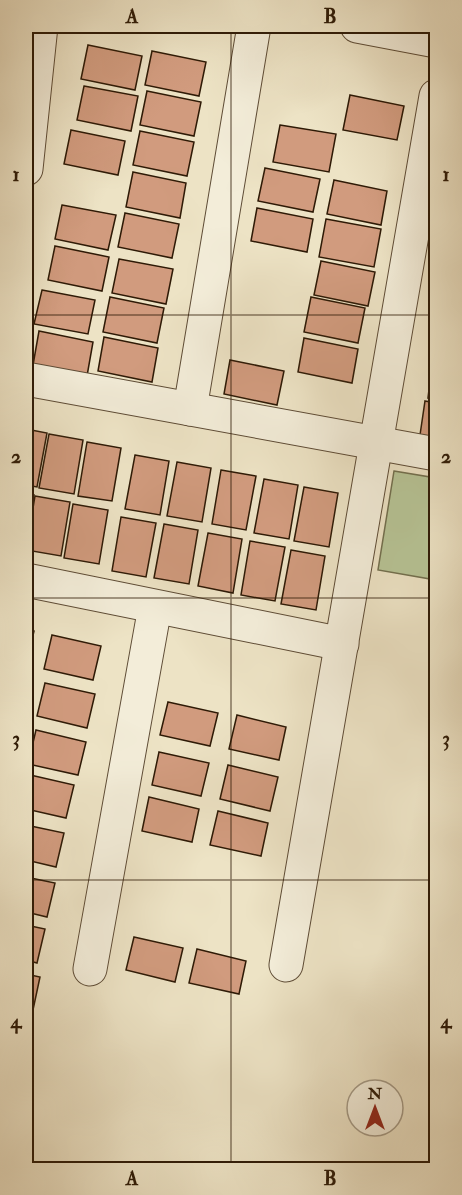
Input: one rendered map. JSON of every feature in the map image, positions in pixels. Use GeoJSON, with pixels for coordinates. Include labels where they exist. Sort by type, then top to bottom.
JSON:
{"type":"FeatureCollection","features":[{"type":"Feature","properties":{"kind":"street"},"geometry":{"type":"LineString","coordinates":[[26,169],[41,26]]}},
{"type":"Feature","properties":{"kind":"street"},"geometry":{"type":"LineString","coordinates":[[190,409],[254,26]]}},
{"type":"Feature","properties":{"kind":"street"},"geometry":{"type":"LineString","coordinates":[[357,26],[436,41]]}},
{"type":"Feature","properties":{"kind":"street"},"geometry":{"type":"LineString","coordinates":[[286,965],[436,96]]}},
{"type":"Feature","properties":{"kind":"street"},"geometry":{"type":"LineString","coordinates":[[26,379],[436,454]]}},
{"type":"Feature","properties":{"kind":"street"},"geometry":{"type":"LineString","coordinates":[[26,580],[342,644]]}},
{"type":"Feature","properties":{"kind":"street"},"geometry":{"type":"LineString","coordinates":[[90,969],[155,607]]}},
{"type":"Feature","properties":{"kind":"green space"},"geometry":{"type":"Polygon","coordinates":[[[394,471],[436,478],[436,580],[378,570],[394,471]]]}},
{"type":"Feature","properties":{"kind":"building"},"geometry":{"type":"Polygon","coordinates":[[[88,45],[142,56],[135,90],[81,79],[88,45]]]}},
{"type":"Feature","properties":{"kind":"building"},"geometry":{"type":"Polygon","coordinates":[[[152,51],[206,62],[199,96],[145,85],[152,51]]]}},
{"type":"Feature","properties":{"kind":"building"},"geometry":{"type":"Polygon","coordinates":[[[84,86],[138,96],[131,131],[77,120],[84,86]]]}},
{"type":"Feature","properties":{"kind":"building"},"geometry":{"type":"Polygon","coordinates":[[[147,91],[201,102],[194,136],[140,125],[147,91]]]}},
{"type":"Feature","properties":{"kind":"building"},"geometry":{"type":"Polygon","coordinates":[[[350,95],[404,106],[397,140],[343,130],[350,95]]]}},
{"type":"Feature","properties":{"kind":"building"},"geometry":{"type":"Polygon","coordinates":[[[280,125],[336,134],[329,172],[273,162],[280,125]]]}},
{"type":"Feature","properties":{"kind":"building"},"geometry":{"type":"Polygon","coordinates":[[[71,130],[125,141],[118,175],[64,164],[71,130]]]}},
{"type":"Feature","properties":{"kind":"building"},"geometry":{"type":"Polygon","coordinates":[[[140,131],[194,142],[187,176],[133,165],[140,131]]]}},
{"type":"Feature","properties":{"kind":"building"},"geometry":{"type":"Polygon","coordinates":[[[265,168],[320,179],[313,212],[258,201],[265,168]]]}},
{"type":"Feature","properties":{"kind":"building"},"geometry":{"type":"Polygon","coordinates":[[[133,172],[186,183],[180,218],[126,207],[133,172]]]}},
{"type":"Feature","properties":{"kind":"building"},"geometry":{"type":"Polygon","coordinates":[[[334,180],[387,191],[381,225],[327,214],[334,180]]]}},
{"type":"Feature","properties":{"kind":"building"},"geometry":{"type":"Polygon","coordinates":[[[62,205],[116,215],[108,250],[55,239],[62,205]]]}},
{"type":"Feature","properties":{"kind":"building"},"geometry":{"type":"Polygon","coordinates":[[[257,208],[313,219],[307,252],[251,241],[257,208]]]}},
{"type":"Feature","properties":{"kind":"building"},"geometry":{"type":"Polygon","coordinates":[[[125,213],[179,224],[172,258],[118,247],[125,213]]]}},
{"type":"Feature","properties":{"kind":"building"},"geometry":{"type":"Polygon","coordinates":[[[326,219],[381,229],[374,267],[319,257],[326,219]]]}},
{"type":"Feature","properties":{"kind":"building"},"geometry":{"type":"Polygon","coordinates":[[[55,246],[109,257],[102,291],[48,280],[55,246]]]}},
{"type":"Feature","properties":{"kind":"building"},"geometry":{"type":"Polygon","coordinates":[[[119,259],[173,269],[166,304],[112,293],[119,259]]]}},
{"type":"Feature","properties":{"kind":"building"},"geometry":{"type":"Polygon","coordinates":[[[321,261],[375,272],[368,306],[314,295],[321,261]]]}},
{"type":"Feature","properties":{"kind":"building"},"geometry":{"type":"Polygon","coordinates":[[[42,290],[95,300],[88,334],[34,324],[42,290]]]}},
{"type":"Feature","properties":{"kind":"building"},"geometry":{"type":"Polygon","coordinates":[[[110,297],[164,308],[157,343],[103,332],[110,297]]]}},
{"type":"Feature","properties":{"kind":"building"},"geometry":{"type":"Polygon","coordinates":[[[311,297],[365,308],[358,343],[304,332],[311,297]]]}},
{"type":"Feature","properties":{"kind":"building"},"geometry":{"type":"Polygon","coordinates":[[[39,331],[93,342],[87,376],[33,365],[39,331]]]}},
{"type":"Feature","properties":{"kind":"building"},"geometry":{"type":"Polygon","coordinates":[[[104,337],[158,348],[152,382],[98,371],[104,337]]]}},
{"type":"Feature","properties":{"kind":"building"},"geometry":{"type":"Polygon","coordinates":[[[304,338],[358,349],[352,383],[298,372],[304,338]]]}},
{"type":"Feature","properties":{"kind":"building"},"geometry":{"type":"Polygon","coordinates":[[[230,360],[284,371],[277,405],[224,394],[230,360]]]}},
{"type":"Feature","properties":{"kind":"building"},"geometry":{"type":"Polygon","coordinates":[[[432,364],[436,365],[436,399],[428,398],[432,364]]]}},
{"type":"Feature","properties":{"kind":"building"},"geometry":{"type":"Polygon","coordinates":[[[425,401],[436,403],[436,437],[420,435],[425,401]]]}},
{"type":"Feature","properties":{"kind":"building"},"geometry":{"type":"Polygon","coordinates":[[[26,429],[47,433],[37,487],[26,485],[26,429]]]}},
{"type":"Feature","properties":{"kind":"building"},"geometry":{"type":"Polygon","coordinates":[[[49,434],[83,440],[74,494],[39,488],[49,434]]]}},
{"type":"Feature","properties":{"kind":"building"},"geometry":{"type":"Polygon","coordinates":[[[87,442],[121,448],[112,501],[78,496],[87,442]]]}},
{"type":"Feature","properties":{"kind":"building"},"geometry":{"type":"Polygon","coordinates":[[[135,455],[169,461],[160,515],[125,509],[135,455]]]}},
{"type":"Feature","properties":{"kind":"building"},"geometry":{"type":"Polygon","coordinates":[[[177,462],[211,468],[202,522],[167,516],[177,462]]]}},
{"type":"Feature","properties":{"kind":"building"},"geometry":{"type":"Polygon","coordinates":[[[221,470],[256,476],[246,530],[212,524],[221,470]]]}},
{"type":"Feature","properties":{"kind":"building"},"geometry":{"type":"Polygon","coordinates":[[[264,479],[298,485],[289,539],[254,533],[264,479]]]}},
{"type":"Feature","properties":{"kind":"building"},"geometry":{"type":"Polygon","coordinates":[[[304,487],[338,493],[329,547],[294,541],[304,487]]]}},
{"type":"Feature","properties":{"kind":"building"},"geometry":{"type":"Polygon","coordinates":[[[26,494],[34,495],[26,541],[26,494]]]}},
{"type":"Feature","properties":{"kind":"building"},"geometry":{"type":"Polygon","coordinates":[[[35,496],[70,502],[61,556],[26,550],[35,496]]]}},
{"type":"Feature","properties":{"kind":"building"},"geometry":{"type":"Polygon","coordinates":[[[73,504],[108,510],[99,564],[64,558],[73,504]]]}},
{"type":"Feature","properties":{"kind":"building"},"geometry":{"type":"Polygon","coordinates":[[[121,517],[156,523],[146,577],[112,571],[121,517]]]}},
{"type":"Feature","properties":{"kind":"building"},"geometry":{"type":"Polygon","coordinates":[[[164,524],[198,530],[189,584],[154,578],[164,524]]]}},
{"type":"Feature","properties":{"kind":"building"},"geometry":{"type":"Polygon","coordinates":[[[208,533],[242,539],[233,593],[198,586],[208,533]]]}},
{"type":"Feature","properties":{"kind":"building"},"geometry":{"type":"Polygon","coordinates":[[[250,541],[285,547],[275,601],[241,595],[250,541]]]}},
{"type":"Feature","properties":{"kind":"building"},"geometry":{"type":"Polygon","coordinates":[[[291,550],[325,556],[316,610],[281,604],[291,550]]]}},
{"type":"Feature","properties":{"kind":"building"},"geometry":{"type":"Polygon","coordinates":[[[26,629],[34,631],[26,665],[26,629]]]}},
{"type":"Feature","properties":{"kind":"building"},"geometry":{"type":"Polygon","coordinates":[[[52,635],[101,646],[93,680],[44,669],[52,635]]]}},
{"type":"Feature","properties":{"kind":"building"},"geometry":{"type":"Polygon","coordinates":[[[45,683],[95,694],[87,728],[37,716],[45,683]]]}},
{"type":"Feature","properties":{"kind":"building"},"geometry":{"type":"Polygon","coordinates":[[[168,702],[218,713],[210,746],[160,735],[168,702]]]}},
{"type":"Feature","properties":{"kind":"building"},"geometry":{"type":"Polygon","coordinates":[[[237,715],[286,727],[279,760],[229,749],[237,715]]]}},
{"type":"Feature","properties":{"kind":"building"},"geometry":{"type":"Polygon","coordinates":[[[36,730],[86,742],[78,775],[28,764],[36,730]]]}},
{"type":"Feature","properties":{"kind":"building"},"geometry":{"type":"Polygon","coordinates":[[[159,752],[209,763],[201,796],[152,785],[159,752]]]}},
{"type":"Feature","properties":{"kind":"building"},"geometry":{"type":"Polygon","coordinates":[[[228,765],[278,777],[270,811],[220,799],[228,765]]]}},
{"type":"Feature","properties":{"kind":"building"},"geometry":{"type":"Polygon","coordinates":[[[26,774],[74,785],[66,818],[26,809],[26,774]]]}},
{"type":"Feature","properties":{"kind":"building"},"geometry":{"type":"Polygon","coordinates":[[[149,797],[199,809],[192,842],[142,831],[149,797]]]}},
{"type":"Feature","properties":{"kind":"building"},"geometry":{"type":"Polygon","coordinates":[[[218,811],[268,823],[261,856],[210,845],[218,811]]]}},
{"type":"Feature","properties":{"kind":"building"},"geometry":{"type":"Polygon","coordinates":[[[26,825],[64,833],[56,867],[26,860],[26,825]]]}},
{"type":"Feature","properties":{"kind":"building"},"geometry":{"type":"Polygon","coordinates":[[[26,877],[55,883],[47,917],[26,912],[26,877]]]}},
{"type":"Feature","properties":{"kind":"building"},"geometry":{"type":"Polygon","coordinates":[[[26,925],[45,929],[37,963],[26,960],[26,925]]]}},
{"type":"Feature","properties":{"kind":"building"},"geometry":{"type":"Polygon","coordinates":[[[134,937],[183,948],[175,982],[126,970],[134,937]]]}},
{"type":"Feature","properties":{"kind":"building"},"geometry":{"type":"Polygon","coordinates":[[[197,949],[246,961],[239,994],[189,983],[197,949]]]}},
{"type":"Feature","properties":{"kind":"building"},"geometry":{"type":"Polygon","coordinates":[[[26,974],[40,977],[33,1010],[26,1009],[26,974]]]}}]}
